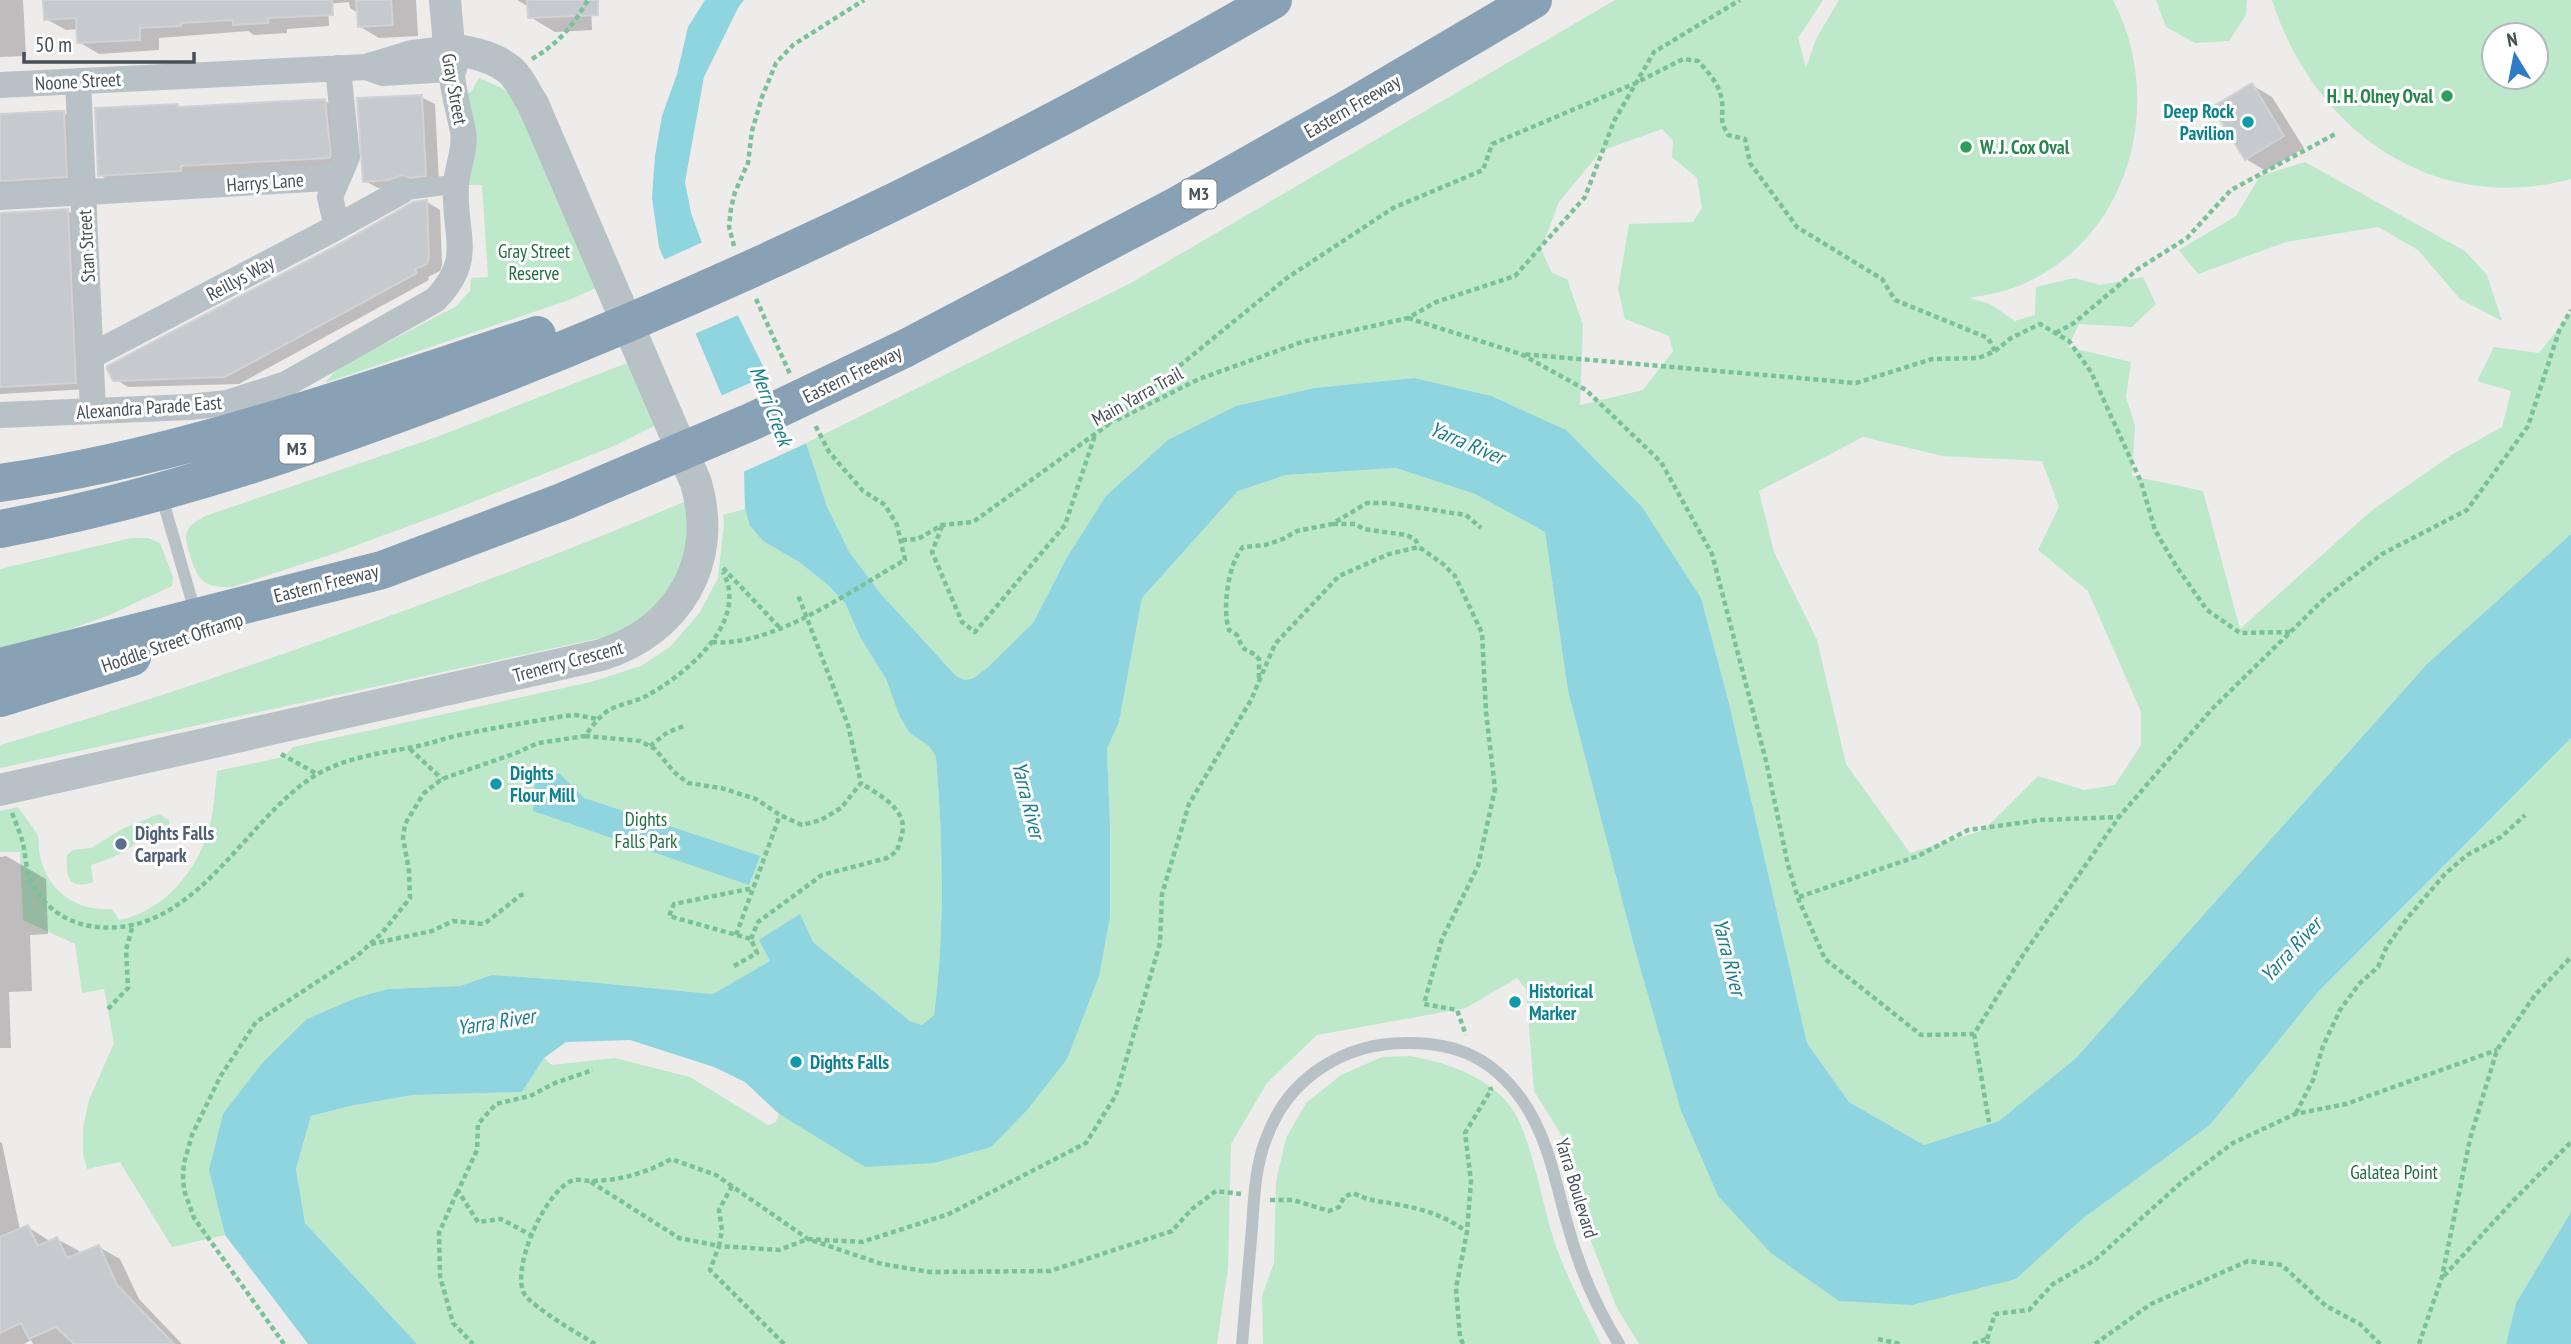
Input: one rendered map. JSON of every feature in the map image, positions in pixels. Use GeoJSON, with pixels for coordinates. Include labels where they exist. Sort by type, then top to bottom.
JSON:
{"type":"FeatureCollection","features":[{"type":"Feature","properties":{"kind":"highway","name":"M3"},"geometry":{"type":"LineString","coordinates":[[0,529],[64,517],[160,493],[432,402],[582,332],[808,244],[1041,128],[1273,0]]}},
{"type":"Feature","properties":{"kind":"highway","name":"Eastern Freeway"},"geometry":{"type":"LineString","coordinates":[[0,667],[196,615],[382,570],[562,502],[643,467],[856,373],[1178,205],[1533,0]]}},
{"type":"Feature","properties":{"kind":"highway"},"geometry":{"type":"LineString","coordinates":[[0,483],[142,455],[582,332]]}},
{"type":"Feature","properties":{"kind":"highway","name":"Hoddle Street Offramp"},"geometry":{"type":"LineString","coordinates":[[0,698],[138,656],[290,599],[382,570]]}},
{"type":"Feature","properties":{"kind":"street","name":"Gray Street"},"geometry":{"type":"LineString","coordinates":[[445,0],[454,97],[463,133],[456,184],[460,261]]}},
{"type":"Feature","properties":{"kind":"street","name":"Noone Street"},"geometry":{"type":"LineString","coordinates":[[0,85],[366,67],[412,53],[449,59]]}},
{"type":"Feature","properties":{"kind":"street","name":"Trenerry Crescent"},"geometry":{"type":"LineString","coordinates":[[3,797],[624,648],[649,634],[667,617],[691,581],[697,564],[703,527],[699,494],[533,104],[512,72],[499,63],[476,54],[449,59]]}},
{"type":"Feature","properties":{"kind":"street"},"geometry":{"type":"LineString","coordinates":[[337,227],[330,197],[347,157],[338,68]]}},
{"type":"Feature","properties":{"kind":"street","name":"Stan Street"},"geometry":{"type":"LineString","coordinates":[[78,81],[93,411]]}},
{"type":"Feature","properties":{"kind":"street","name":"Harrys Lane"},"geometry":{"type":"LineString","coordinates":[[0,197],[329,178],[341,171]]}},
{"type":"Feature","properties":{"kind":"street"},"geometry":{"type":"LineString","coordinates":[[402,191],[456,184]]}},
{"type":"Feature","properties":{"kind":"street","name":"Reillys Way"},"geometry":{"type":"LineString","coordinates":[[91,356],[402,191]]}},
{"type":"Feature","properties":{"kind":"street","name":"Alexandra Parade East"},"geometry":{"type":"LineString","coordinates":[[0,415],[227,403],[286,384],[435,300],[452,283],[460,261]]}},
{"type":"Feature","properties":{"kind":"lane"},"geometry":{"type":"LineString","coordinates":[[160,493],[196,615]]}},
{"type":"Feature","properties":{"kind":"lane","name":"Yarra Boulevard"},"geometry":{"type":"LineString","coordinates":[[1242,1344],[1259,1165],[1273,1122],[1287,1099],[1304,1080],[1328,1062],[1354,1051],[1408,1043],[1435,1044],[1474,1054],[1509,1085],[1536,1124],[1549,1154],[1566,1222],[1581,1266],[1598,1306],[1619,1344]]}},
{"type":"Feature","properties":{"kind":"path"},"geometry":{"type":"LineString","coordinates":[[528,62],[553,47],[575,23],[588,0]]}},
{"type":"Feature","properties":{"kind":"path"},"geometry":{"type":"LineString","coordinates":[[1408,318],[1436,302],[1515,276],[1585,197],[1614,121],[1654,52],[1740,0]]}},
{"type":"Feature","properties":{"kind":"path"},"geometry":{"type":"LineString","coordinates":[[1107,425],[1287,278],[1393,208],[1483,170],[1492,144],[1636,83],[1683,59],[1698,61],[1715,80],[1722,101],[1721,121],[1728,135],[1745,139],[1750,163],[1797,227],[1882,279],[1895,300],[1989,338],[1995,351]]}},
{"type":"Feature","properties":{"kind":"path"},"geometry":{"type":"LineString","coordinates":[[2056,333],[2074,323],[2138,269],[2187,238],[2231,190],[2337,133]]}},
{"type":"Feature","properties":{"kind":"path"},"geometry":{"type":"LineString","coordinates":[[1989,1122],[1974,1034],[2023,955],[2119,817],[2212,709],[2326,597],[2382,554],[2467,510],[2528,426],[2559,331],[2571,310]]}},
{"type":"Feature","properties":{"kind":"path"},"geometry":{"type":"LineString","coordinates":[[1408,318],[1521,354],[1586,390],[1661,462],[1712,554],[1766,761],[1787,865],[1798,898],[1825,959],[1921,1035],[1974,1034]]}},
{"type":"Feature","properties":{"kind":"path","name":"Main Yarra Trail"},"geometry":{"type":"LineString","coordinates":[[902,540],[918,539],[942,525],[973,522],[1107,425],[1199,379],[1301,342],[1408,318]]}},
{"type":"Feature","properties":{"kind":"path"},"geometry":{"type":"LineString","coordinates":[[1521,354],[1856,383],[1932,359],[1979,358],[2040,324],[2069,341],[2091,372],[2137,472],[2155,530],[2207,610],[2240,633],[2290,632]]}},
{"type":"Feature","properties":{"kind":"path"},"geometry":{"type":"LineString","coordinates":[[942,525],[932,552],[962,622],[975,632],[1065,525],[1095,434]]}},
{"type":"Feature","properties":{"kind":"path"},"geometry":{"type":"LineString","coordinates":[[1332,524],[1367,503],[1388,503],[1465,515],[1481,528]]}},
{"type":"Feature","properties":{"kind":"path"},"geometry":{"type":"LineString","coordinates":[[1259,682],[1259,659],[1243,650],[1237,635],[1229,630],[1227,624],[1228,589],[1236,554],[1243,547],[1265,545],[1297,531],[1332,524],[1356,524],[1363,529],[1406,535],[1415,539],[1419,547],[1455,576],[1482,633],[1486,712],[1495,789],[1478,866],[1442,939],[1423,1004],[1457,1010],[1491,1090],[1465,1133],[1471,1181],[1467,1232],[1456,1288],[1460,1337],[1463,1344]]}},
{"type":"Feature","properties":{"kind":"path"},"geometry":{"type":"LineString","coordinates":[[590,1181],[679,1238],[719,1246],[779,1250],[808,1239],[862,1242],[949,1214],[1086,1143],[1116,1095],[1160,943],[1162,894],[1189,804],[1259,682],[1275,644],[1339,576],[1389,554],[1419,547]]}},
{"type":"Feature","properties":{"kind":"path"},"geometry":{"type":"LineString","coordinates":[[712,642],[729,644],[781,628],[905,560]]}},
{"type":"Feature","properties":{"kind":"path"},"geometry":{"type":"LineString","coordinates":[[585,736],[598,719],[614,707],[643,697],[684,672],[712,642],[723,626],[729,591],[719,566],[732,575],[781,628]]}},
{"type":"Feature","properties":{"kind":"path"},"geometry":{"type":"LineString","coordinates":[[734,965],[757,953],[751,939],[758,922],[822,875],[877,861],[897,851],[903,829],[900,815],[892,804],[861,783],[848,724],[798,595]]}},
{"type":"Feature","properties":{"kind":"path"},"geometry":{"type":"LineString","coordinates":[[3,797],[22,840],[28,873],[34,888],[46,903],[78,924],[98,927],[133,923],[177,905],[213,877],[292,792],[317,774],[340,765],[462,734],[564,716],[598,719]]}},
{"type":"Feature","properties":{"kind":"path"},"geometry":{"type":"LineString","coordinates":[[650,746],[668,732],[684,726]]}},
{"type":"Feature","properties":{"kind":"path"},"geometry":{"type":"LineString","coordinates":[[284,1344],[194,1218],[184,1190],[184,1163],[192,1135],[220,1077],[256,1022],[358,955],[382,933],[410,898],[409,871],[403,838],[405,824],[424,793],[442,779],[538,743],[585,736],[640,741],[655,749],[674,772],[688,783],[721,788],[756,799],[780,815],[802,825],[821,820],[841,808],[861,783]]}},
{"type":"Feature","properties":{"kind":"path"},"geometry":{"type":"LineString","coordinates":[[409,748],[442,779]]}},
{"type":"Feature","properties":{"kind":"path"},"geometry":{"type":"LineString","coordinates":[[277,751],[317,774]]}},
{"type":"Feature","properties":{"kind":"path"},"geometry":{"type":"LineString","coordinates":[[736,935],[780,815]]}},
{"type":"Feature","properties":{"kind":"path"},"geometry":{"type":"LineString","coordinates":[[2295,1114],[2313,1080],[2323,1046],[2340,1010],[2359,984],[2378,967],[2387,946],[2409,916],[2460,862],[2501,836],[2525,815]]}},
{"type":"Feature","properties":{"kind":"path"},"geometry":{"type":"LineString","coordinates":[[1798,898],[1918,856],[1968,830],[2041,820],[2119,817]]}},
{"type":"Feature","properties":{"kind":"path"},"geometry":{"type":"LineString","coordinates":[[751,939],[668,916],[674,904],[754,888]]}},
{"type":"Feature","properties":{"kind":"path"},"geometry":{"type":"LineString","coordinates":[[370,944],[432,932],[453,921],[484,924],[521,895],[527,894]]}},
{"type":"Feature","properties":{"kind":"path"},"geometry":{"type":"LineString","coordinates":[[108,1009],[128,988],[126,950],[133,923]]}},
{"type":"Feature","properties":{"kind":"path"},"geometry":{"type":"LineString","coordinates":[[2419,1344],[2442,1277],[2470,1139],[2497,1050],[2535,995],[2571,957]]}},
{"type":"Feature","properties":{"kind":"path"},"geometry":{"type":"LineString","coordinates":[[1973,1344],[1987,1342],[1995,1314],[2029,1310],[2053,1284],[2095,1260],[2184,1180],[2234,1143],[2295,1114],[2346,1104],[2497,1050]]}},
{"type":"Feature","properties":{"kind":"path"},"geometry":{"type":"LineString","coordinates":[[473,1344],[453,1323],[440,1276],[439,1233],[477,1150],[478,1124],[496,1104],[530,1096],[555,1083],[593,1070]]}},
{"type":"Feature","properties":{"kind":"path"},"geometry":{"type":"LineString","coordinates":[[2442,1277],[2571,1142]]}},
{"type":"Feature","properties":{"kind":"path"},"geometry":{"type":"LineString","coordinates":[[595,1344],[525,1296],[519,1282],[522,1263],[533,1236],[547,1203],[565,1185],[574,1180],[590,1181],[650,1172],[671,1159],[716,1175],[808,1239],[882,1264],[930,1272],[1050,1271],[1172,1231],[1192,1209],[1216,1191],[1255,1195],[1273,1201],[1293,1200],[1329,1211],[1339,1207],[1344,1197],[1353,1193],[1370,1202],[1392,1203],[1448,1218],[1467,1232]]}},
{"type":"Feature","properties":{"kind":"path"},"geometry":{"type":"LineString","coordinates":[[732,1185],[719,1210],[722,1230],[710,1270],[784,1344]]}},
{"type":"Feature","properties":{"kind":"path"},"geometry":{"type":"LineString","coordinates":[[458,1191],[478,1222],[501,1219],[533,1236]]}},
{"type":"Feature","properties":{"kind":"path"},"geometry":{"type":"LineString","coordinates":[[2095,1344],[2151,1304],[2248,1261],[2282,1265],[2326,1306],[2360,1324],[2380,1344]]}},
{"type":"Feature","properties":{"kind":"path"},"geometry":{"type":"LineString","coordinates":[[1878,1339],[1900,1344]]}},
{"type":"Feature","properties":{"kind":"green space"},"geometry":{"type":"Polygon","coordinates":[[[1615,0],[1823,0],[1798,38],[1806,68],[1816,39],[1839,0],[2113,0],[2129,39],[2136,81],[2136,122],[2128,163],[2112,201],[2089,235],[2059,263],[2021,285],[1969,298],[1990,304],[2015,321],[2035,315],[2036,287],[2074,278],[2100,285],[2143,277],[2156,304],[2132,327],[2079,324],[2068,347],[2131,362],[2126,397],[2135,426],[2132,476],[2203,491],[2240,629],[2371,511],[2453,454],[2502,427],[2511,391],[2477,381],[2494,347],[2539,353],[2571,313],[2571,534],[2427,664],[2076,1058],[1999,1121],[1924,1145],[1849,1102],[1807,1043],[1728,699],[1701,598],[1414,378],[1314,388],[1236,406],[1066,559],[1033,623],[988,667],[974,678],[965,680],[956,676],[874,586],[850,554],[824,500],[806,443],[1129,284],[1615,0]],[[1662,129],[1601,151],[1559,202],[1541,249],[1552,273],[1567,279],[1583,325],[1580,405],[1643,390],[1673,351],[1669,336],[1625,319],[1618,289],[1629,224],[1693,222],[1702,208],[1697,178],[1672,157],[1673,141],[1662,129]],[[1863,437],[1759,491],[1774,552],[1817,640],[1846,764],[1910,853],[1984,830],[2038,776],[2084,790],[2115,785],[2141,745],[2141,712],[2088,591],[2038,550],[2059,507],[2042,461],[1943,456],[1863,437]]]}},
{"type":"Feature","properties":{"kind":"green space"},"geometry":{"type":"Polygon","coordinates":[[[2156,0],[2247,0],[2246,15],[2229,41],[2195,43],[2166,27],[2156,0]]]}},
{"type":"Feature","properties":{"kind":"green space","name":"H. H. Olney Oval"},"geometry":{"type":"Polygon","coordinates":[[[2272,0],[2571,0],[2571,179],[2520,187],[2472,185],[2427,173],[2386,152],[2349,124],[2317,88],[2291,47],[2272,0]]]}},
{"type":"Feature","properties":{"kind":"green space","name":"Gray Street Reserve"},"geometry":{"type":"Polygon","coordinates":[[[479,78],[502,88],[515,98],[598,287],[569,300],[325,383],[338,368],[455,307],[470,291],[471,278],[488,277],[482,185],[466,185],[460,95],[471,92],[479,78]]]}},
{"type":"Feature","properties":{"kind":"green space"},"geometry":{"type":"Polygon","coordinates":[[[2305,162],[2465,251],[2487,275],[2502,321],[2460,299],[2418,250],[2378,227],[2286,242],[2198,274],[2179,250],[2236,216],[2260,176],[2305,162]]]}},
{"type":"Feature","properties":{"kind":"green space"},"geometry":{"type":"Polygon","coordinates":[[[632,361],[660,423],[614,446],[455,509],[330,555],[232,587],[207,583],[195,569],[186,536],[191,525],[205,516],[434,438],[632,361]]]}},
{"type":"Feature","properties":{"kind":"green space","name":"Galatea Point"},"geometry":{"type":"Polygon","coordinates":[[[1396,468],[1475,494],[1545,532],[1568,691],[1634,946],[1681,1111],[1718,1196],[2016,1279],[2081,1220],[2210,1125],[2318,992],[2571,738],[2571,1212],[2516,1303],[2506,1344],[1639,1344],[1616,1306],[1572,1192],[1562,1136],[1534,1091],[1526,989],[1517,978],[1466,1008],[1317,1035],[1267,1083],[1231,1144],[1228,1268],[1217,1344],[417,1344],[305,1223],[296,1169],[311,1116],[413,1095],[522,1092],[544,1058],[552,1065],[615,1058],[690,1077],[768,1125],[776,1122],[779,1114],[865,1167],[1110,917],[1107,749],[1119,722],[1142,598],[1238,491],[1286,475],[1396,468]]]}},
{"type":"Feature","properties":{"kind":"green space"},"geometry":{"type":"Polygon","coordinates":[[[693,498],[696,524],[671,600],[619,634],[0,768],[0,745],[91,718],[362,626],[528,565],[693,498]]]}},
{"type":"Feature","properties":{"kind":"green space","name":"Dights Falls Park"},"geometry":{"type":"Polygon","coordinates":[[[745,509],[750,526],[763,541],[799,562],[828,585],[845,603],[860,637],[886,679],[910,733],[929,746],[936,757],[942,886],[934,1015],[922,1025],[910,1021],[813,942],[771,961],[713,994],[492,975],[460,986],[388,989],[209,1170],[225,1235],[172,1247],[120,1162],[87,1169],[83,1154],[83,1128],[89,1100],[114,1043],[104,989],[82,993],[75,944],[23,920],[20,852],[0,852],[0,811],[18,807],[37,834],[44,869],[57,889],[66,897],[87,907],[112,909],[119,920],[136,915],[165,898],[188,873],[197,858],[210,826],[217,771],[283,757],[293,747],[591,682],[641,666],[670,647],[700,612],[718,578],[723,515],[745,509]]]}},
{"type":"Feature","properties":{"kind":"green space"},"geometry":{"type":"Polygon","coordinates":[[[131,538],[148,538],[160,543],[173,577],[172,586],[107,616],[0,649],[0,569],[131,538]]]}},
{"type":"Feature","properties":{"kind":"green space"},"geometry":{"type":"Polygon","coordinates":[[[159,814],[169,820],[170,827],[155,823],[141,839],[126,850],[91,865],[93,882],[73,883],[68,875],[67,855],[73,850],[91,848],[124,828],[159,814]]]}},
{"type":"Feature","properties":{"kind":"green space"},"geometry":{"type":"Polygon","coordinates":[[[1410,1056],[1474,1076],[1488,1085],[1512,1108],[1526,1139],[1560,1257],[1601,1344],[1263,1344],[1262,1296],[1274,1263],[1276,1181],[1286,1138],[1306,1103],[1341,1075],[1382,1057],[1410,1056]]]}},
{"type":"Feature","properties":{"kind":"water"},"geometry":{"type":"Polygon","coordinates":[[[705,0],[744,0],[704,77],[685,182],[691,213],[702,243],[768,376],[806,443],[827,507],[849,552],[880,593],[956,676],[965,680],[974,678],[1033,623],[1066,559],[1106,496],[1168,440],[1236,406],[1314,388],[1414,378],[1491,396],[1566,430],[1642,507],[1701,598],[1728,699],[1807,1043],[1849,1102],[1924,1145],[1999,1121],[2076,1058],[2427,664],[2571,534],[2571,738],[2318,992],[2210,1125],[2081,1220],[2016,1279],[1912,1305],[1839,1301],[1771,1253],[1718,1196],[1681,1111],[1634,946],[1568,691],[1545,532],[1475,494],[1396,468],[1286,475],[1238,491],[1142,598],[1119,722],[1107,749],[1110,917],[1099,976],[1067,1059],[1028,1109],[991,1147],[934,1163],[865,1167],[779,1114],[745,1082],[714,1067],[630,1040],[566,1042],[544,1058],[522,1092],[413,1095],[311,1116],[296,1169],[305,1223],[417,1344],[308,1344],[225,1235],[209,1170],[223,1114],[263,1062],[307,1019],[356,998],[388,989],[460,986],[492,975],[713,994],[770,961],[759,940],[800,914],[813,942],[910,1021],[922,1025],[934,1015],[942,886],[936,757],[929,746],[910,733],[900,717],[886,679],[860,637],[845,603],[828,585],[799,562],[763,541],[750,526],[745,509],[744,471],[722,396],[659,247],[652,198],[655,156],[662,116],[677,74],[688,27],[705,0]]]}},
{"type":"Feature","properties":{"kind":"water"},"geometry":{"type":"Polygon","coordinates":[[[559,773],[584,798],[760,856],[749,885],[533,811],[535,781],[559,773]]]}},
{"type":"Feature","properties":{"kind":"water"},"geometry":{"type":"Polygon","coordinates":[[[2571,1212],[2571,1344],[2506,1344],[2516,1303],[2571,1212]]]}},
{"type":"Feature","properties":{"kind":"pier"},"geometry":{"type":"Polygon","coordinates":[[[705,241],[743,313],[692,335],[661,261],[705,241]]]}},
{"type":"Feature","properties":{"kind":"pier"},"geometry":{"type":"Polygon","coordinates":[[[771,374],[809,442],[741,473],[718,397],[771,374]]]}},
{"type":"Feature","properties":{"kind":"building"},"geometry":{"type":"Polygon","coordinates":[[[43,0],[332,0],[333,15],[268,18],[268,23],[233,25],[233,20],[181,23],[181,26],[140,28],[140,40],[77,43],[76,18],[44,20],[43,0]]]}},
{"type":"Feature","properties":{"kind":"building"},"geometry":{"type":"Polygon","coordinates":[[[356,0],[391,0],[393,25],[358,27],[356,0]]]}},
{"type":"Feature","properties":{"kind":"building"},"geometry":{"type":"Polygon","coordinates":[[[527,0],[598,0],[598,15],[528,18],[527,0]]]}},
{"type":"Feature","properties":{"kind":"building","name":"Deep Rock Pavilion"},"geometry":{"type":"Polygon","coordinates":[[[2252,83],[2284,136],[2245,160],[2212,107],[2252,83]]]}},
{"type":"Feature","properties":{"kind":"building"},"geometry":{"type":"Polygon","coordinates":[[[422,95],[426,176],[410,178],[402,175],[389,180],[363,182],[357,98],[422,95]]]}},
{"type":"Feature","properties":{"kind":"building"},"geometry":{"type":"Polygon","coordinates":[[[325,99],[331,155],[329,158],[181,166],[181,171],[98,176],[95,108],[178,104],[178,107],[325,99]]]}},
{"type":"Feature","properties":{"kind":"building"},"geometry":{"type":"Polygon","coordinates":[[[64,111],[67,177],[0,181],[0,114],[64,111]]]}},
{"type":"Feature","properties":{"kind":"building"},"geometry":{"type":"Polygon","coordinates":[[[427,200],[429,257],[427,264],[415,269],[417,273],[225,377],[113,381],[107,366],[345,241],[413,202],[427,200]]]}},
{"type":"Feature","properties":{"kind":"building"},"geometry":{"type":"Polygon","coordinates":[[[68,209],[76,383],[0,387],[0,213],[68,209]]]}},
{"type":"Feature","properties":{"kind":"building"},"geometry":{"type":"Polygon","coordinates":[[[28,1225],[38,1246],[57,1237],[67,1258],[99,1245],[117,1285],[174,1344],[74,1344],[56,1327],[29,1339],[21,1323],[0,1333],[0,1237],[28,1225]]]}},
{"type":"Feature","properties":{"kind":"place","name":"H. H. Olney Oval"},"geometry":{"type":"Point","coordinates":[2447,96]}},
{"type":"Feature","properties":{"kind":"place","name":"Deep Rock Pavilion"},"geometry":{"type":"Point","coordinates":[2248,122]}},
{"type":"Feature","properties":{"kind":"place","name":"W. J. Cox Oval"},"geometry":{"type":"Point","coordinates":[1966,147]}},
{"type":"Feature","properties":{"kind":"place","name":"Dights Flour Mill"},"geometry":{"type":"Point","coordinates":[496,784]}},
{"type":"Feature","properties":{"kind":"place","name":"Dights Falls Carpark"},"geometry":{"type":"Point","coordinates":[121,844]}},
{"type":"Feature","properties":{"kind":"place","name":"Historical Marker"},"geometry":{"type":"Point","coordinates":[1515,1002]}},
{"type":"Feature","properties":{"kind":"place","name":"Dights Falls"},"geometry":{"type":"Point","coordinates":[796,1062]}},
{"type":"Feature","properties":{"kind":"water label","name":"Merri Creek"},"geometry":{"type":"Point","coordinates":[771,406]}},
{"type":"Feature","properties":{"kind":"water label","name":"Yarra River"},"geometry":{"type":"Point","coordinates":[1467,443]}},
{"type":"Feature","properties":{"kind":"water label","name":"Yarra River"},"geometry":{"type":"Point","coordinates":[1028,800]}},
{"type":"Feature","properties":{"kind":"water label","name":"Yarra River"},"geometry":{"type":"Point","coordinates":[2291,950]}},
{"type":"Feature","properties":{"kind":"water label","name":"Yarra River"},"geometry":{"type":"Point","coordinates":[1729,957]}},
{"type":"Feature","properties":{"kind":"water label","name":"Yarra River"},"geometry":{"type":"Point","coordinates":[496,1022]}}]}
